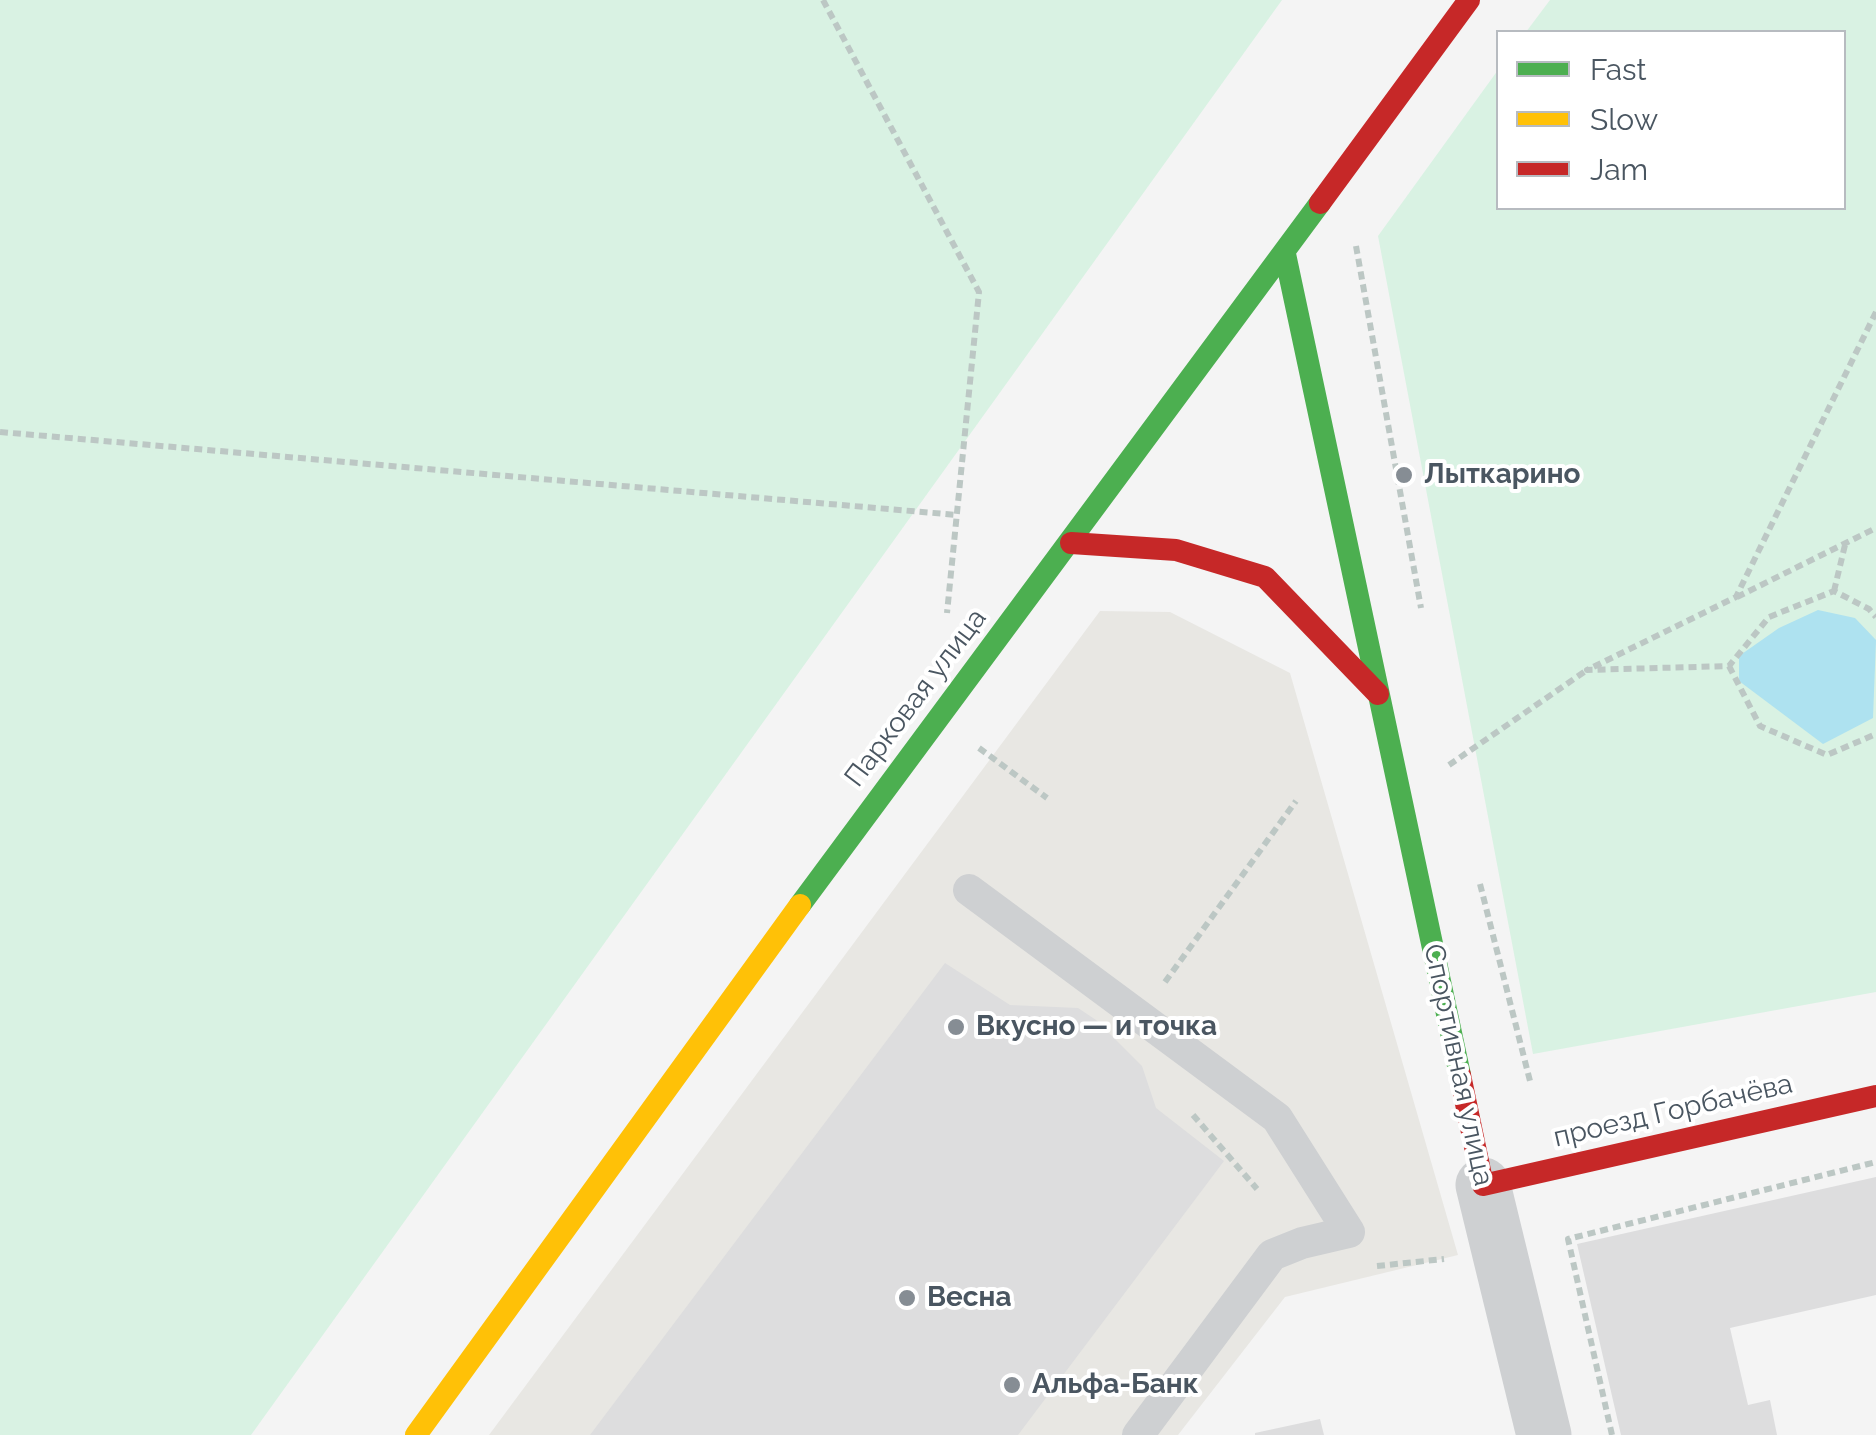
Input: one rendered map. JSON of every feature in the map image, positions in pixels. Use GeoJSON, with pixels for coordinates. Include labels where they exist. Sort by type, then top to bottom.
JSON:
{"type":"FeatureCollection","features":[{"type":"Feature","properties":{"kind":"main road","name":"Парковая улица"},"geometry":{"type":"LineString","coordinates":[[416,1435],[936,717],[1070,544],[1469,0]]}},
{"type":"Feature","properties":{"kind":"main road","name":"Спортивная улица"},"geometry":{"type":"LineString","coordinates":[[1285,254],[1483,1185]]}},
{"type":"Feature","properties":{"kind":"main road"},"geometry":{"type":"LineString","coordinates":[[1070,544],[1176,550],[1265,577],[1378,694]]}},
{"type":"Feature","properties":{"kind":"main road","name":"проезд Горбачёва"},"geometry":{"type":"LineString","coordinates":[[1483,1185],[1876,1096]]}},
{"type":"Feature","properties":{"kind":"street","name":"Спортивная улица"},"geometry":{"type":"LineString","coordinates":[[1483,1185],[1544,1435]]}},
{"type":"Feature","properties":{"kind":"lane"},"geometry":{"type":"LineString","coordinates":[[969,890],[1278,1118],[1349,1232],[1272,1255],[1138,1435]]}},
{"type":"Feature","properties":{"kind":"path"},"geometry":{"type":"LineString","coordinates":[[822,0],[980,292],[946,630]]}},
{"type":"Feature","properties":{"kind":"path"},"geometry":{"type":"LineString","coordinates":[[1353,232],[1422,613]]}},
{"type":"Feature","properties":{"kind":"path"},"geometry":{"type":"LineString","coordinates":[[1736,597],[1876,312]]}},
{"type":"Feature","properties":{"kind":"path"},"geometry":{"type":"LineString","coordinates":[[0,432],[957,515]]}},
{"type":"Feature","properties":{"kind":"path"},"geometry":{"type":"LineString","coordinates":[[1446,746],[1450,766],[1588,670],[1876,528]]}},
{"type":"Feature","properties":{"kind":"path"},"geometry":{"type":"LineString","coordinates":[[1834,590],[1845,544]]}},
{"type":"Feature","properties":{"kind":"path"},"geometry":{"type":"LineString","coordinates":[[1588,670],[1728,666],[1769,616],[1834,590]]}},
{"type":"Feature","properties":{"kind":"path"},"geometry":{"type":"LineString","coordinates":[[1834,590],[1876,617]]}},
{"type":"Feature","properties":{"kind":"path"},"geometry":{"type":"LineString","coordinates":[[1728,666],[1760,726],[1827,755],[1876,734]]}},
{"type":"Feature","properties":{"kind":"path"},"geometry":{"type":"LineString","coordinates":[[936,717],[1046,798]]}},
{"type":"Feature","properties":{"kind":"path"},"geometry":{"type":"LineString","coordinates":[[1140,1017],[1296,800]]}},
{"type":"Feature","properties":{"kind":"path"},"geometry":{"type":"LineString","coordinates":[[1478,877],[1530,1081]]}},
{"type":"Feature","properties":{"kind":"path"},"geometry":{"type":"LineString","coordinates":[[1612,1435],[1568,1239],[1876,1162]]}},
{"type":"Feature","properties":{"kind":"path"},"geometry":{"type":"LineString","coordinates":[[1360,1268],[1448,1258]]}},
{"type":"Feature","properties":{"kind":"shaded area"},"geometry":{"type":"Polygon","coordinates":[[[1100,611],[1170,612],[1290,673],[1458,1255],[1285,1297],[1178,1435],[489,1435],[1100,611]]]}},
{"type":"Feature","properties":{"kind":"green space"},"geometry":{"type":"Polygon","coordinates":[[[0,0],[1282,0],[251,1435],[0,1435],[0,0]]]}},
{"type":"Feature","properties":{"kind":"green space"},"geometry":{"type":"Polygon","coordinates":[[[1550,0],[1876,0],[1876,992],[1533,1054],[1378,236],[1496,73],[1496,210],[1846,210],[1846,30],[1528,30],[1550,0]]]}},
{"type":"Feature","properties":{"kind":"water"},"geometry":{"type":"Polygon","coordinates":[[[1818,610],[1855,618],[1876,640],[1873,718],[1823,744],[1739,681],[1739,656],[1779,628],[1818,610]]]}},
{"type":"Feature","properties":{"kind":"building","name":"Весна"},"geometry":{"type":"Polygon","coordinates":[[[945,963],[1010,1005],[1078,1008],[1096,1020],[1142,1066],[1156,1108],[1224,1161],[1018,1435],[590,1435],[945,963]]]}},
{"type":"Feature","properties":{"kind":"building"},"geometry":{"type":"Polygon","coordinates":[[[1876,1177],[1876,1295],[1730,1328],[1748,1405],[1770,1400],[1777,1435],[1621,1435],[1577,1244],[1876,1177]]]}},
{"type":"Feature","properties":{"kind":"building"},"geometry":{"type":"Polygon","coordinates":[[[1320,1419],[1324,1435],[1255,1435],[1255,1433],[1320,1419]]]}},
{"type":"Feature","properties":{"kind":"traffic: fast"},"geometry":{"type":"LineString","coordinates":[[800,905],[1320,203]]}},
{"type":"Feature","properties":{"kind":"traffic: fast"},"geometry":{"type":"LineString","coordinates":[[1285,254],[1460,1075]]}},
{"type":"Feature","properties":{"kind":"traffic: slow"},"geometry":{"type":"LineString","coordinates":[[416,1435],[800,905]]}},
{"type":"Feature","properties":{"kind":"traffic: jam"},"geometry":{"type":"LineString","coordinates":[[1320,203],[1469,0]]}},
{"type":"Feature","properties":{"kind":"traffic: jam"},"geometry":{"type":"LineString","coordinates":[[1071,543],[1176,550],[1265,577],[1378,694]]}},
{"type":"Feature","properties":{"kind":"traffic: jam"},"geometry":{"type":"LineString","coordinates":[[1460,1075],[1483,1185],[1876,1096]]}},
{"type":"Feature","properties":{"kind":"place","name":"Лыткарино"},"geometry":{"type":"Point","coordinates":[1404,475]}},
{"type":"Feature","properties":{"kind":"place","name":"Вкусно — и точка"},"geometry":{"type":"Point","coordinates":[956,1027]}},
{"type":"Feature","properties":{"kind":"place","name":"Весна"},"geometry":{"type":"Point","coordinates":[907,1298]}},
{"type":"Feature","properties":{"kind":"place","name":"Альфа-Банк"},"geometry":{"type":"Point","coordinates":[1012,1385]}}]}
